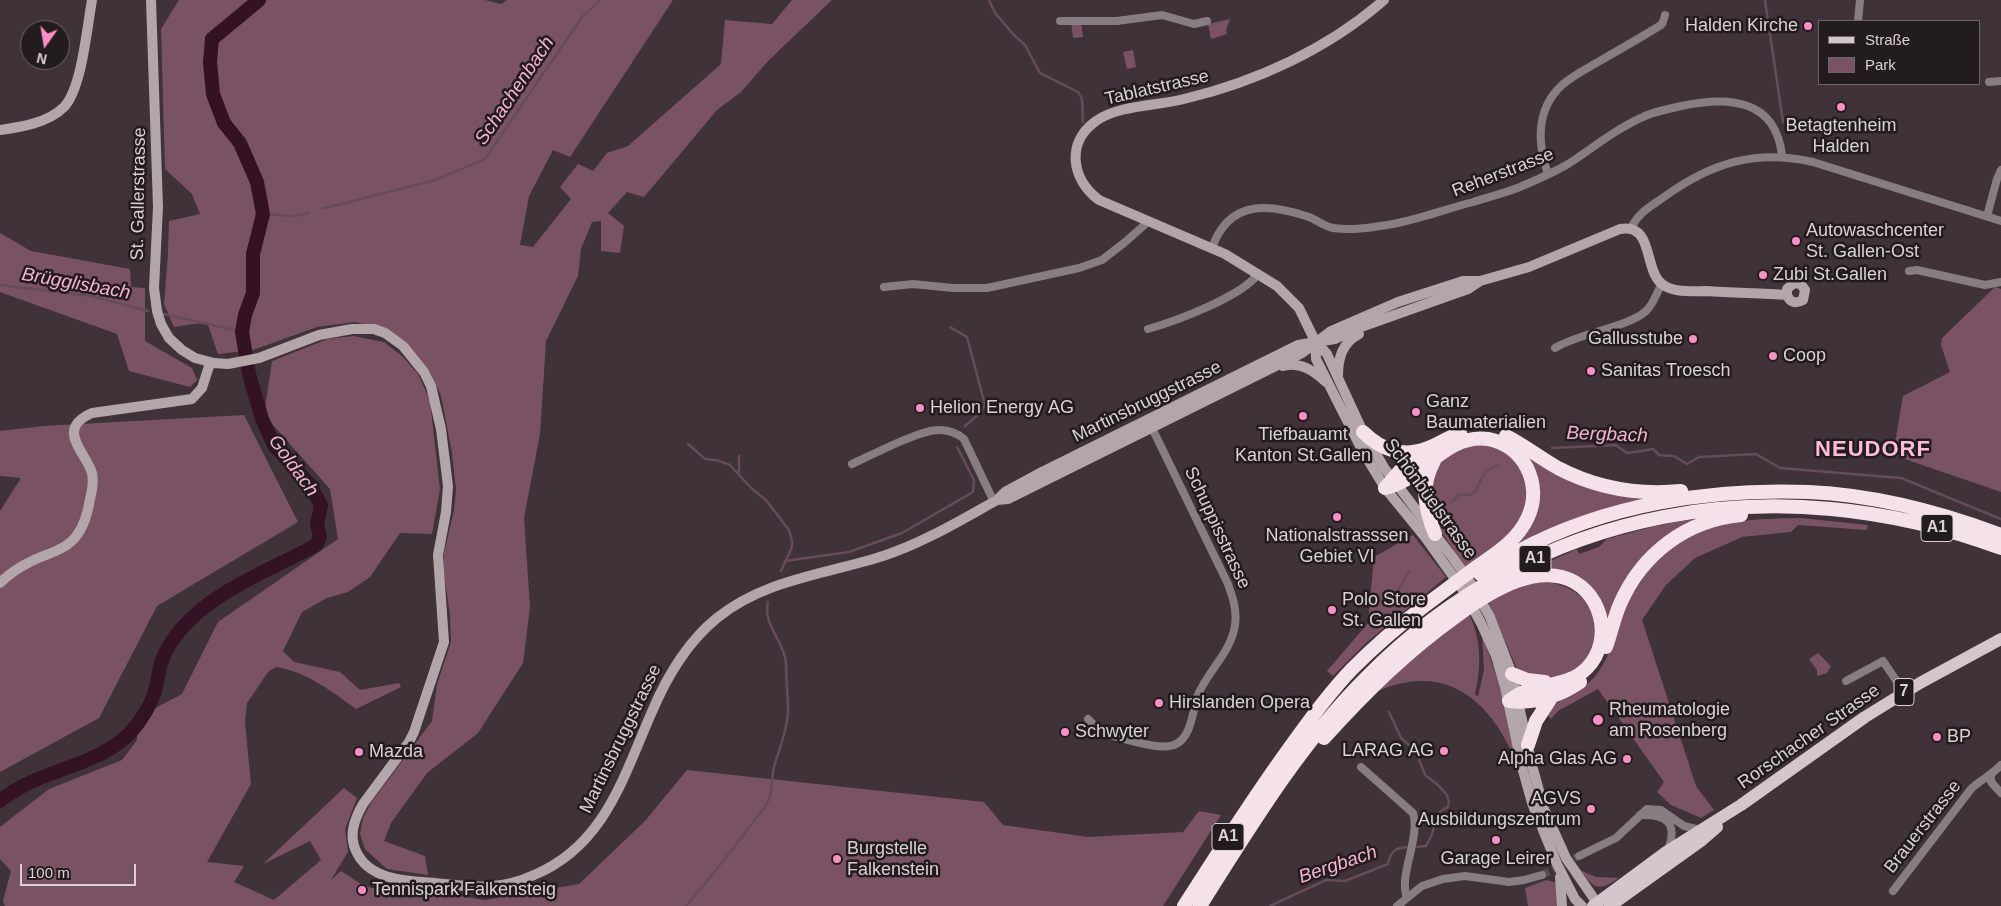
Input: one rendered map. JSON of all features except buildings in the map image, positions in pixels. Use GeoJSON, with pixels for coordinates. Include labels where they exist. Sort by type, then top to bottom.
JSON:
{"type":"FeatureCollection","features":[{"type":"Feature","properties":{"kind":"highway","name":"A1"},"geometry":{"type":"LineString","coordinates":[[1364,432],[1380,445],[1397,452],[1416,452],[1436,451],[1463,432],[1484,430],[1509,437],[1551,464],[1575,476],[1624,489],[1659,492],[1737,486],[1811,486],[1863,492],[1885,509]]}},
{"type":"Feature","properties":{"kind":"highway","name":"A1"},"geometry":{"type":"LineString","coordinates":[[1184,906],[1273,770],[1319,708],[1351,670],[1388,635],[1512,541],[1528,518],[1534,498],[1533,482],[1528,468],[1515,452],[1502,444],[1487,439],[1468,440],[1436,451],[1406,466],[1391,485]]}},
{"type":"Feature","properties":{"kind":"highway"},"geometry":{"type":"LineString","coordinates":[[1436,451],[1428,474],[1425,492],[1426,508],[1436,534]]}},
{"type":"Feature","properties":{"kind":"highway","name":"A1"},"geometry":{"type":"LineString","coordinates":[[1423,607],[1520,551],[1550,537],[1594,520],[1656,504],[1703,496],[1764,492],[1810,492],[1885,509],[2001,548]]}},
{"type":"Feature","properties":{"kind":"highway","name":"A1"},"geometry":{"type":"LineString","coordinates":[[1200,906],[1272,795],[1332,714],[1389,655],[1428,622],[1459,600],[1526,563],[1578,540],[1627,525],[1704,509],[1744,506],[1885,509]]}},
{"type":"Feature","properties":{"kind":"highway","name":"A1"},"geometry":{"type":"LineString","coordinates":[[1515,699],[1533,702],[1550,698],[1574,686],[1592,673],[1605,651],[1620,603],[1632,581],[1650,558],[1680,534],[1701,524],[1728,516],[1769,512],[1920,509],[2001,535]]}},
{"type":"Feature","properties":{"kind":"highway","name":"A1"},"geometry":{"type":"LineString","coordinates":[[1272,795],[1376,682],[1416,646],[1464,611],[1516,581],[1538,575],[1562,577],[1574,582],[1586,590],[1599,611],[1602,624],[1602,637],[1599,649],[1588,667],[1571,680],[1525,690],[1515,699]]}},
{"type":"Feature","properties":{"kind":"highway"},"geometry":{"type":"LineString","coordinates":[[1512,674],[1528,680],[1543,682],[1571,680]]}},
{"type":"Feature","properties":{"kind":"highway"},"geometry":{"type":"LineString","coordinates":[[1528,745],[1536,721],[1550,698]]}},
{"type":"Feature","properties":{"kind":"main road"},"geometry":{"type":"LineString","coordinates":[[0,130],[40,121],[53,115],[69,100],[78,78],[92,0]]}},
{"type":"Feature","properties":{"kind":"main road","name":"St. Gallerstrasse"},"geometry":{"type":"LineString","coordinates":[[151,0],[158,180],[158,230],[154,279],[155,299],[161,324],[169,338],[189,355],[214,363]]}},
{"type":"Feature","properties":{"kind":"main road","name":"Tablatstrasse"},"geometry":{"type":"LineString","coordinates":[[1315,342],[1304,316],[1295,303],[1277,286],[1212,248],[1100,200],[1084,186],[1077,174],[1075,161],[1077,148],[1086,130],[1094,122],[1107,114],[1182,100],[1212,92],[1259,75],[1316,47],[1371,11],[1384,0]]}},
{"type":"Feature","properties":{"kind":"main road"},"geometry":{"type":"LineString","coordinates":[[1632,228],[1643,240],[1652,269],[1662,284],[1678,290],[1787,296]]}},
{"type":"Feature","properties":{"kind":"main road","name":"Martinsbruggstrasse"},"geometry":{"type":"LineString","coordinates":[[214,363],[248,361],[283,350],[320,335],[374,329],[385,333],[403,346],[424,372],[431,386],[437,409],[448,486],[446,512],[438,555],[444,632],[442,652],[414,732],[409,742],[363,804],[357,814],[352,833],[355,849],[363,863],[379,873],[393,878],[472,887],[493,886],[528,878],[564,860],[578,848],[601,821],[667,680],[694,640],[717,618],[746,598],[768,588],[894,552],[996,501],[1005,492],[1042,472],[1265,372],[1302,354],[1331,330],[1398,302],[1462,282],[1480,281],[1529,267],[1620,229],[1632,228]]}},
{"type":"Feature","properties":{"kind":"main road","name":"Martinsbruggstrasse"},"geometry":{"type":"LineString","coordinates":[[1149,425],[1298,345],[1335,339],[1387,317],[1468,290],[1480,281]]}},
{"type":"Feature","properties":{"kind":"main road","name":"Martinsbruggstrasse"},"geometry":{"type":"LineString","coordinates":[[1265,372],[1288,365],[1297,365],[1334,384],[1339,357],[1350,339],[1387,317]]}},
{"type":"Feature","properties":{"kind":"main road","name":"Schönbüelstrasse"},"geometry":{"type":"LineString","coordinates":[[1315,342],[1316,359],[1364,432],[1391,485],[1425,537],[1472,585],[1496,656],[1515,699],[1538,788],[1551,826],[1566,858],[1600,905]]}},
{"type":"Feature","properties":{"kind":"main road"},"geometry":{"type":"LineString","coordinates":[[0,583],[27,563],[68,545],[78,534],[90,501],[93,484],[91,471],[75,442],[74,433],[77,424],[84,417],[92,413],[192,399],[202,388],[214,363]]}},
{"type":"Feature","properties":{"kind":"main road","name":"Schönbüelstrasse"},"geometry":{"type":"LineString","coordinates":[[1334,384],[1363,452],[1436,534],[1449,561]]}},
{"type":"Feature","properties":{"kind":"main road","name":"Schönbüelstrasse"},"geometry":{"type":"LineString","coordinates":[[1485,620],[1498,636],[1512,674],[1522,767],[1532,803],[1557,864],[1575,899],[1582,906]]}},
{"type":"Feature","properties":{"kind":"main road","name":"Rorschacher Strasse"},"geometry":{"type":"LineString","coordinates":[[1600,905],[1667,852],[1741,805],[1865,716],[1904,692],[2001,639]]}},
{"type":"Feature","properties":{"kind":"main road","name":"Rorschacher Strasse"},"geometry":{"type":"LineString","coordinates":[[1600,905],[1702,840],[1741,805]]}},
{"type":"Feature","properties":{"kind":"main road"},"geometry":{"type":"LineString","coordinates":[[1557,864],[1562,887],[1562,906]]}},
{"type":"Feature","properties":{"kind":"street"},"geometry":{"type":"LineString","coordinates":[[1858,20],[1860,0]]}},
{"type":"Feature","properties":{"kind":"street"},"geometry":{"type":"LineString","coordinates":[[1060,21],[1117,21],[1162,15],[1194,24],[1207,21]]}},
{"type":"Feature","properties":{"kind":"street"},"geometry":{"type":"LineString","coordinates":[[1548,174],[1542,153],[1540,134],[1546,108],[1552,98],[1568,81],[1660,25],[1665,15]]}},
{"type":"Feature","properties":{"kind":"street"},"geometry":{"type":"LineString","coordinates":[[1989,82],[2001,81]]}},
{"type":"Feature","properties":{"kind":"street","name":"Reherstrasse"},"geometry":{"type":"LineString","coordinates":[[1212,248],[1218,234],[1228,221],[1250,208],[1268,208],[1300,214],[1333,228],[1378,226],[1416,219],[1492,197],[1566,165],[1616,131],[1644,116],[1711,101],[1736,102],[1751,107],[1763,114],[1777,136],[1782,156]]}},
{"type":"Feature","properties":{"kind":"street"},"geometry":{"type":"LineString","coordinates":[[1632,228],[1639,215],[1697,176],[1725,163],[1757,157],[1782,156],[1813,162],[2001,221]]}},
{"type":"Feature","properties":{"kind":"street"},"geometry":{"type":"LineString","coordinates":[[1987,216],[2001,170]]}},
{"type":"Feature","properties":{"kind":"street"},"geometry":{"type":"LineString","coordinates":[[884,287],[913,284],[953,288],[987,288],[1079,268],[1102,260],[1149,221]]}},
{"type":"Feature","properties":{"kind":"street"},"geometry":{"type":"LineString","coordinates":[[1909,272],[1917,270],[1985,285],[2001,282]]}},
{"type":"Feature","properties":{"kind":"street"},"geometry":{"type":"LineString","coordinates":[[1148,330],[1186,316],[1232,294],[1248,284],[1258,274]]}},
{"type":"Feature","properties":{"kind":"street"},"geometry":{"type":"LineString","coordinates":[[1555,348],[1566,341],[1638,317],[1651,305],[1662,284]]}},
{"type":"Feature","properties":{"kind":"street","name":"Schuppisstrasse"},"geometry":{"type":"LineString","coordinates":[[1088,719],[1106,734],[1164,747],[1178,743],[1186,734],[1201,688],[1224,656],[1234,633],[1236,609],[1228,584],[1149,425]]}},
{"type":"Feature","properties":{"kind":"street"},"geometry":{"type":"LineString","coordinates":[[852,464],[925,432],[938,430],[957,433],[964,439],[996,501]]}},
{"type":"Feature","properties":{"kind":"street"},"geometry":{"type":"LineString","coordinates":[[1846,681],[1883,661],[1904,692]]}},
{"type":"Feature","properties":{"kind":"street","name":"Brauerstrasse"},"geometry":{"type":"LineString","coordinates":[[1893,891],[1971,789],[1978,782],[1991,776],[2001,765]]}},
{"type":"Feature","properties":{"kind":"street"},"geometry":{"type":"LineString","coordinates":[[1361,767],[1413,813],[1415,818],[1405,886],[1407,897]]}},
{"type":"Feature","properties":{"kind":"street"},"geometry":{"type":"LineString","coordinates":[[1991,776],[1991,782],[2001,793]]}},
{"type":"Feature","properties":{"kind":"street"},"geometry":{"type":"LineString","coordinates":[[1579,856],[1616,838],[1647,809],[1661,810],[1684,826],[1700,830]]}},
{"type":"Feature","properties":{"kind":"street"},"geometry":{"type":"LineString","coordinates":[[1640,815],[1659,816],[1669,824],[1672,836],[1667,852]]}},
{"type":"Feature","properties":{"kind":"street"},"geometry":{"type":"LineString","coordinates":[[1397,906],[1422,886],[1454,877],[1480,877],[1509,882],[1542,875]]}},
{"type":"Feature","properties":{"kind":"green space"},"geometry":{"type":"Polygon","coordinates":[[[179,0],[485,0],[501,4],[507,0],[673,0],[570,157],[553,150],[529,196],[520,245],[533,247],[571,199],[560,187],[578,164],[593,171],[607,153],[628,146],[721,64],[725,20],[772,24],[792,0],[832,0],[769,60],[741,92],[717,110],[644,197],[627,192],[608,213],[624,226],[620,253],[601,251],[601,221],[592,222],[581,249],[578,276],[546,341],[540,434],[524,518],[530,607],[523,663],[478,733],[427,773],[391,823],[384,841],[425,856],[428,875],[387,869],[365,849],[360,834],[363,818],[371,803],[432,721],[437,684],[451,642],[450,615],[444,574],[444,553],[454,510],[456,490],[452,453],[441,396],[429,370],[407,344],[387,330],[355,322],[317,327],[253,350],[218,354],[207,322],[174,327],[164,304],[169,221],[200,214],[192,194],[165,169],[161,29],[179,0]]]}},
{"type":"Feature","properties":{"kind":"green space"},"geometry":{"type":"Polygon","coordinates":[[[1230,19],[1226,30],[1227,34],[1211,39],[1208,24],[1230,19]]]}},
{"type":"Feature","properties":{"kind":"green space"},"geometry":{"type":"Polygon","coordinates":[[[1071,21],[1081,21],[1083,37],[1073,38],[1071,21]]]}},
{"type":"Feature","properties":{"kind":"green space"},"geometry":{"type":"Polygon","coordinates":[[[1133,50],[1136,67],[1127,69],[1123,52],[1133,50]]]}},
{"type":"Feature","properties":{"kind":"green space"},"geometry":{"type":"Polygon","coordinates":[[[0,233],[31,251],[130,269],[131,287],[145,288],[145,341],[192,368],[197,380],[190,387],[129,371],[117,334],[0,292],[0,233]]]}},
{"type":"Feature","properties":{"kind":"green space"},"geometry":{"type":"Polygon","coordinates":[[[1995,287],[2001,289],[2001,492],[1893,455],[1903,396],[1950,372],[1941,345],[1942,338],[1995,287]]]}},
{"type":"Feature","properties":{"kind":"green space"},"geometry":{"type":"Polygon","coordinates":[[[353,336],[384,342],[402,356],[418,374],[430,401],[440,489],[432,534],[400,533],[370,577],[348,592],[327,598],[302,612],[283,651],[294,662],[340,672],[360,690],[399,683],[401,687],[356,709],[318,683],[298,673],[276,667],[268,672],[247,703],[245,722],[251,784],[207,862],[244,866],[234,882],[274,900],[321,860],[310,841],[263,864],[344,788],[357,798],[345,829],[348,852],[331,880],[341,871],[361,884],[372,888],[430,891],[485,900],[579,884],[645,821],[687,770],[984,802],[1003,825],[1088,837],[1183,832],[1199,811],[1221,815],[1163,906],[5,906],[3,901],[11,871],[0,859],[0,827],[49,789],[122,760],[137,740],[138,717],[182,694],[218,622],[338,539],[330,489],[264,415],[272,361],[328,339],[353,336]]]}},
{"type":"Feature","properties":{"kind":"green space"},"geometry":{"type":"Polygon","coordinates":[[[244,415],[298,522],[157,606],[99,718],[0,772],[0,511],[21,478],[0,476],[0,431],[43,426],[244,415]]]}},
{"type":"Feature","properties":{"kind":"green space"},"geometry":{"type":"Polygon","coordinates":[[[1509,442],[1549,467],[1651,497],[1513,547],[1537,496],[1509,442]]]}},
{"type":"Feature","properties":{"kind":"green space"},"geometry":{"type":"Polygon","coordinates":[[[1473,444],[1499,448],[1514,458],[1520,465],[1527,482],[1528,500],[1523,517],[1512,533],[1498,546],[1465,567],[1442,533],[1433,512],[1432,480],[1439,464],[1455,449],[1473,444]]]}},
{"type":"Feature","properties":{"kind":"green space"},"geometry":{"type":"Polygon","coordinates":[[[1711,516],[1670,539],[1605,634],[1574,581],[1508,580],[1577,549],[1579,554],[1599,547],[1607,539],[1655,526],[1711,516]]]}},
{"type":"Feature","properties":{"kind":"green space"},"geometry":{"type":"Polygon","coordinates":[[[1801,518],[1868,525],[1867,530],[1798,525],[1791,532],[1742,537],[1695,558],[1666,585],[1642,620],[1696,786],[1714,810],[1701,818],[1671,805],[1657,792],[1664,782],[1598,689],[1558,711],[1551,719],[1546,713],[1557,703],[1583,687],[1597,674],[1611,648],[1623,610],[1630,595],[1658,559],[1675,545],[1693,534],[1733,522],[1801,518]]]}},
{"type":"Feature","properties":{"kind":"green space"},"geometry":{"type":"Polygon","coordinates":[[[1413,535],[1446,577],[1367,642],[1333,676],[1327,671],[1368,623],[1374,557],[1413,535]]]}},
{"type":"Feature","properties":{"kind":"green space"},"geometry":{"type":"Polygon","coordinates":[[[1543,582],[1567,588],[1577,593],[1586,601],[1596,621],[1596,633],[1588,660],[1584,664],[1576,670],[1562,675],[1538,679],[1517,669],[1488,601],[1523,584],[1543,582]]]}},
{"type":"Feature","properties":{"kind":"green space"},"geometry":{"type":"Polygon","coordinates":[[[1469,614],[1476,634],[1479,654],[1475,695],[1478,696],[1484,670],[1482,633],[1503,696],[1515,755],[1513,755],[1490,716],[1476,701],[1460,690],[1442,683],[1422,681],[1401,683],[1378,691],[1415,653],[1469,614]]]}},
{"type":"Feature","properties":{"kind":"green space"},"geometry":{"type":"Polygon","coordinates":[[[1818,653],[1831,666],[1827,673],[1817,676],[1817,670],[1809,659],[1818,653]]]}},
{"type":"Feature","properties":{"kind":"green space"},"geometry":{"type":"Polygon","coordinates":[[[1580,870],[1596,877],[1619,878],[1602,887],[1597,886],[1593,885],[1580,870]]]}},
{"type":"Feature","properties":{"kind":"green space"},"geometry":{"type":"Polygon","coordinates":[[[1546,880],[1557,883],[1559,906],[1528,906],[1525,888],[1546,880]]]}},
{"type":"Feature","properties":{"kind":"waterway","name":"Goldach"},"geometry":{"type":"LineString","coordinates":[[0,801],[15,790],[101,754],[116,745],[130,733],[146,711],[154,693],[164,655],[184,626],[218,598],[257,575],[316,545],[320,537],[317,524],[321,505],[310,485],[274,445],[262,419],[249,374],[242,332],[245,315],[253,293],[253,254],[263,214],[257,182],[240,143],[224,123],[213,94],[210,62],[212,39],[259,0]]}},
{"type":"Feature","properties":{"kind":"waterway","name":"Schachenbach"},"geometry":{"type":"LineString","coordinates":[[322,209],[435,180],[485,159],[582,17],[600,0]]}},
{"type":"Feature","properties":{"kind":"waterway"},"geometry":{"type":"LineString","coordinates":[[989,0],[995,13],[1025,45],[1040,73],[1078,92],[1082,99],[1083,122]]}},
{"type":"Feature","properties":{"kind":"waterway"},"geometry":{"type":"LineString","coordinates":[[1765,0],[1783,122]]}},
{"type":"Feature","properties":{"kind":"waterway","name":"Schachenbach"},"geometry":{"type":"LineString","coordinates":[[263,214],[296,216],[309,213]]}},
{"type":"Feature","properties":{"kind":"waterway","name":"Brügglisbach"},"geometry":{"type":"LineString","coordinates":[[0,285],[91,296],[148,311]]}},
{"type":"Feature","properties":{"kind":"waterway","name":"Brügglisbach"},"geometry":{"type":"LineString","coordinates":[[164,314],[242,332]]}},
{"type":"Feature","properties":{"kind":"waterway"},"geometry":{"type":"LineString","coordinates":[[950,327],[967,337],[985,405],[981,412],[965,426]]}},
{"type":"Feature","properties":{"kind":"waterway"},"geometry":{"type":"LineString","coordinates":[[688,444],[705,459],[716,460],[730,465],[752,489],[766,500],[789,530],[792,547],[781,571]]}},
{"type":"Feature","properties":{"kind":"waterway","name":"Bergbach"},"geometry":{"type":"LineString","coordinates":[[1552,448],[1616,445],[1627,453],[1653,449],[1659,455],[1674,456],[1687,464],[1699,457],[1756,454],[1780,468],[1901,478],[2001,519]]}},
{"type":"Feature","properties":{"kind":"waterway"},"geometry":{"type":"LineString","coordinates":[[785,561],[849,552],[902,533],[973,492],[974,480],[957,447]]}},
{"type":"Feature","properties":{"kind":"waterway"},"geometry":{"type":"LineString","coordinates":[[739,456],[739,472]]}},
{"type":"Feature","properties":{"kind":"waterway","name":"Bergbach"},"geometry":{"type":"LineString","coordinates":[[1452,502],[1459,494],[1466,495],[1475,492],[1483,475],[1498,465]]}},
{"type":"Feature","properties":{"kind":"waterway","name":"Bergbach"},"geometry":{"type":"LineString","coordinates":[[1391,604],[1409,571]]}},
{"type":"Feature","properties":{"kind":"waterway"},"geometry":{"type":"LineString","coordinates":[[686,906],[762,811],[771,793],[773,771],[786,726],[788,706],[785,655],[768,618],[768,602]]}},
{"type":"Feature","properties":{"kind":"waterway","name":"Bergbach"},"geometry":{"type":"LineString","coordinates":[[1389,712],[1401,738],[1416,751],[1425,775],[1447,795],[1449,802],[1448,807],[1436,817],[1426,846],[1415,847]]}},
{"type":"Feature","properties":{"kind":"waterway","name":"Bergbach"},"geometry":{"type":"LineString","coordinates":[[1270,906],[1326,880],[1345,881],[1388,864],[1394,851],[1409,847]]}},
{"type":"Feature","properties":{"kind":"tunnel"},"geometry":{"type":"LineString","coordinates":[[1542,875],[1579,856]]}},
{"type":"Feature","properties":{"kind":"place","name":"Halden Kirche"},"geometry":{"type":"Point","coordinates":[1808,26]}},
{"type":"Feature","properties":{"kind":"place","name":"Betagtenheim Halden"},"geometry":{"type":"Point","coordinates":[1841,107]}},
{"type":"Feature","properties":{"kind":"place","name":"Autowaschcenter St. Gallen-Ost"},"geometry":{"type":"Point","coordinates":[1796,241]}},
{"type":"Feature","properties":{"kind":"place","name":"Zubi St.Gallen"},"geometry":{"type":"Point","coordinates":[1763,275]}},
{"type":"Feature","properties":{"kind":"place","name":"Gallusstube"},"geometry":{"type":"Point","coordinates":[1693,339]}},
{"type":"Feature","properties":{"kind":"place","name":"Coop"},"geometry":{"type":"Point","coordinates":[1773,356]}},
{"type":"Feature","properties":{"kind":"place","name":"Sanitas Troesch"},"geometry":{"type":"Point","coordinates":[1591,371]}},
{"type":"Feature","properties":{"kind":"place","name":"Helion Energy AG"},"geometry":{"type":"Point","coordinates":[920,408]}},
{"type":"Feature","properties":{"kind":"place","name":"Ganz Baumaterialien"},"geometry":{"type":"Point","coordinates":[1416,412]}},
{"type":"Feature","properties":{"kind":"place","name":"Tiefbauamt Kanton St.Gallen"},"geometry":{"type":"Point","coordinates":[1303,416]}},
{"type":"Feature","properties":{"kind":"place","name":"Nationalstrasssen Gebiet VI"},"geometry":{"type":"Point","coordinates":[1337,517]}},
{"type":"Feature","properties":{"kind":"place","name":"Polo Store St. Gallen"},"geometry":{"type":"Point","coordinates":[1332,610]}},
{"type":"Feature","properties":{"kind":"place","name":"Hirslanden Opera"},"geometry":{"type":"Point","coordinates":[1159,703]}},
{"type":"Feature","properties":{"kind":"place","name":"Rheumatologie am Rosenberg"},"geometry":{"type":"Point","coordinates":[1598,720]}},
{"type":"Feature","properties":{"kind":"place","name":"Schwyter"},"geometry":{"type":"Point","coordinates":[1065,732]}},
{"type":"Feature","properties":{"kind":"place","name":"BP"},"geometry":{"type":"Point","coordinates":[1937,737]}},
{"type":"Feature","properties":{"kind":"place","name":"LARAG AG"},"geometry":{"type":"Point","coordinates":[1444,751]}},
{"type":"Feature","properties":{"kind":"place","name":"Mazda"},"geometry":{"type":"Point","coordinates":[359,752]}},
{"type":"Feature","properties":{"kind":"place","name":"Alpha Glas AG"},"geometry":{"type":"Point","coordinates":[1627,759]}},
{"type":"Feature","properties":{"kind":"place","name":"AGVS Ausbildungszentrum"},"geometry":{"type":"Point","coordinates":[1591,809]}},
{"type":"Feature","properties":{"kind":"place","name":"Garage Leirer"},"geometry":{"type":"Point","coordinates":[1496,840]}},
{"type":"Feature","properties":{"kind":"place","name":"Burgstelle Falkenstein"},"geometry":{"type":"Point","coordinates":[837,859]}},
{"type":"Feature","properties":{"kind":"place","name":"Tennispark Falkensteig"},"geometry":{"type":"Point","coordinates":[362,890]}},
{"type":"Feature","properties":{"kind":"district","name":"NEUDORF"},"geometry":{"type":"Point","coordinates":[1873,450]}}]}
